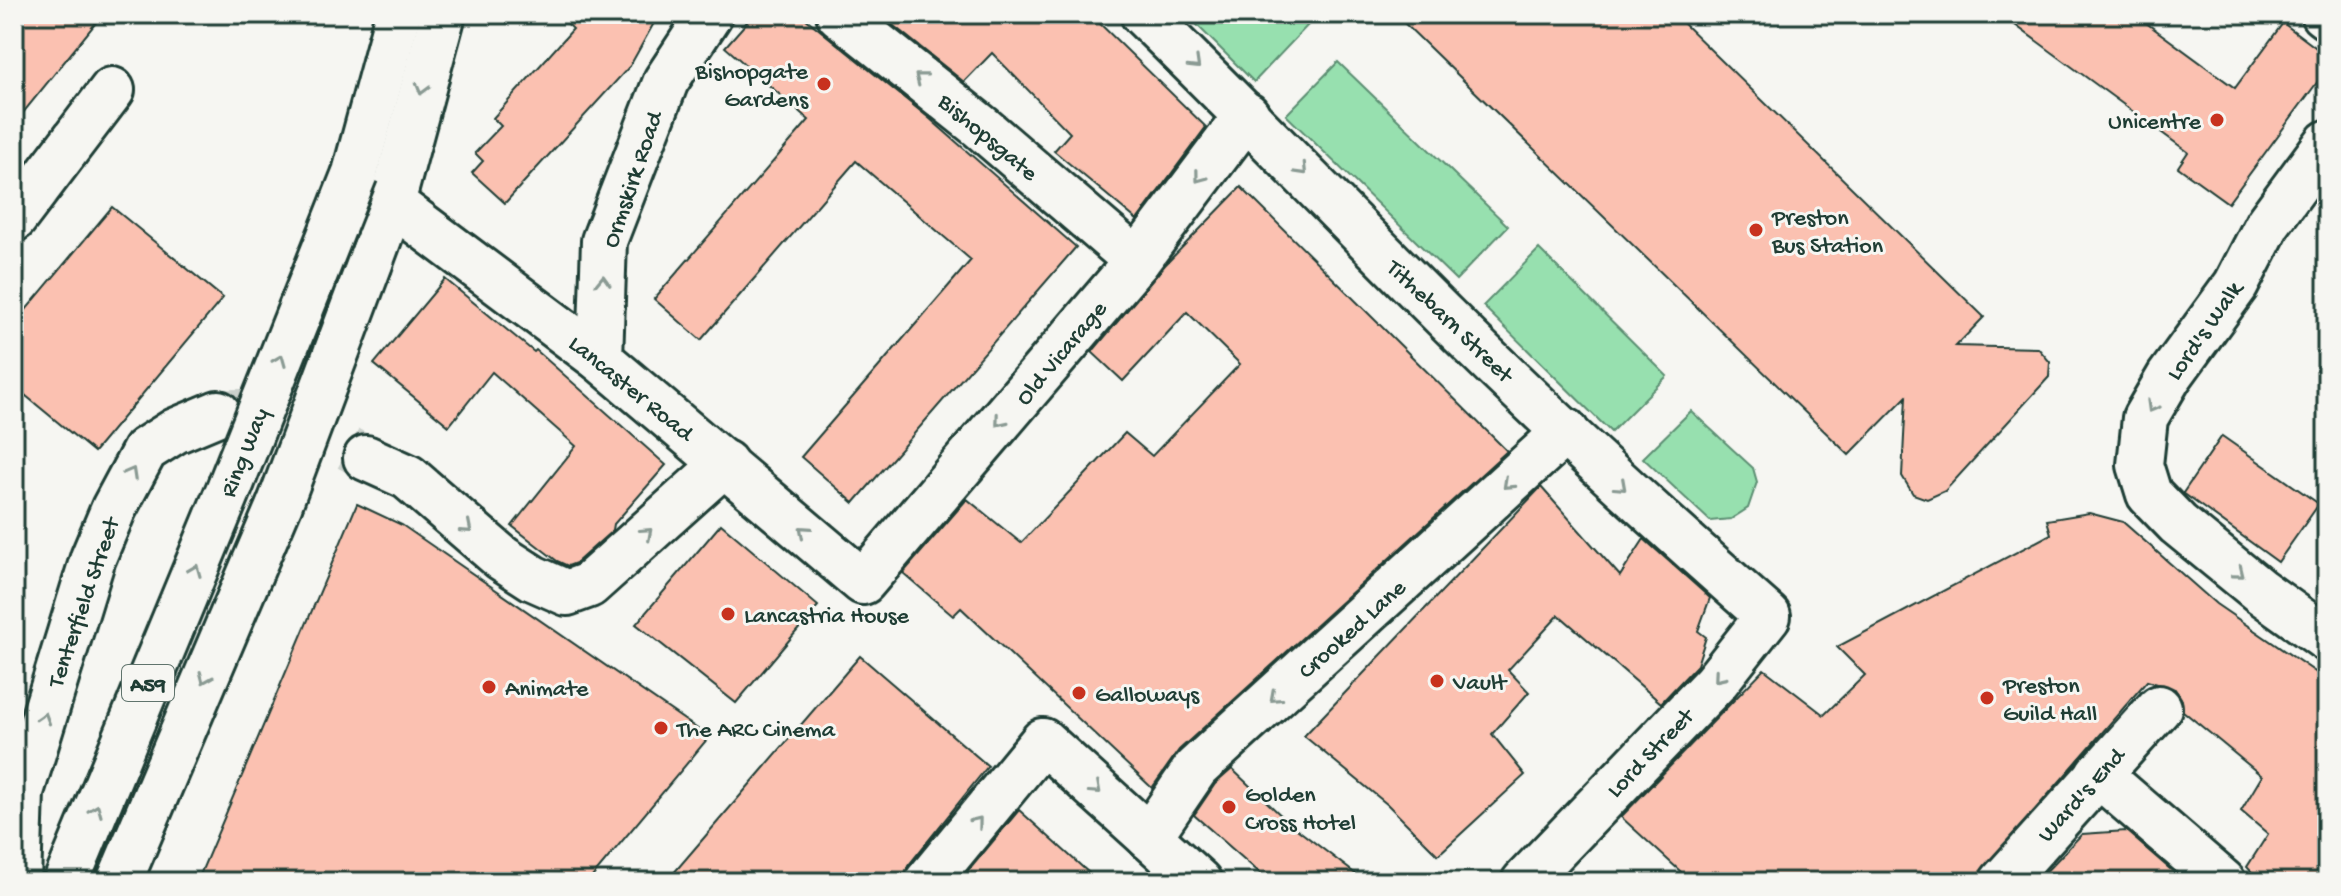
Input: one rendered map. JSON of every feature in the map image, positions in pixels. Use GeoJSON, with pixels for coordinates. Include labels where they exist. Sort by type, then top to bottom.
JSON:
{"type":"FeatureCollection","features":[{"type":"Feature","properties":{"kind":"main road","name":"Ring Way"},"geometry":{"type":"LineString","coordinates":[[66,882],[231,484],[355,173],[398,14]]}},
{"type":"Feature","properties":{"kind":"main road","name":"A59"},"geometry":{"type":"LineString","coordinates":[[119,882],[280,503],[370,263],[392,203],[443,14]]}},
{"type":"Feature","properties":{"kind":"main road","name":"Ormskirk Road"},"geometry":{"type":"LineString","coordinates":[[600,359],[604,241],[666,81],[710,14]]}},
{"type":"Feature","properties":{"kind":"main road","name":"Bishopsgate"},"geometry":{"type":"LineString","coordinates":[[839,14],[981,127],[1137,261]]}},
{"type":"Feature","properties":{"kind":"main road","name":"Tithebarn Street"},"geometry":{"type":"LineString","coordinates":[[1143,14],[1448,320],[1609,475],[1768,616]]}},
{"type":"Feature","properties":{"kind":"main road"},"geometry":{"type":"LineString","coordinates":[[15,217],[112,90]]}},
{"type":"Feature","properties":{"kind":"main road","name":"Old Vicarage"},"geometry":{"type":"LineString","coordinates":[[863,582],[1137,261],[1247,115]]}},
{"type":"Feature","properties":{"kind":"main road","name":"Lord's Walk"},"geometry":{"type":"LineString","coordinates":[[2322,625],[2178,524],[2149,494],[2140,465],[2145,418],[2169,377],[2236,285],[2268,223],[2327,143]]}},
{"type":"Feature","properties":{"kind":"main road","name":"Lancaster Road"},"geometry":{"type":"LineString","coordinates":[[392,203],[600,359],[863,582]]}},
{"type":"Feature","properties":{"kind":"main road","name":"Tenterfield Street"},"geometry":{"type":"LineString","coordinates":[[18,882],[17,794],[93,558],[131,473],[145,450],[175,431],[218,413]]}},
{"type":"Feature","properties":{"kind":"main road","name":"Crooked Lane"},"geometry":{"type":"LineString","coordinates":[[1149,837],[1196,768],[1566,431]]}},
{"type":"Feature","properties":{"kind":"main road"},"geometry":{"type":"LineString","coordinates":[[366,458],[408,477],[502,558],[533,578],[567,593],[589,585],[725,463]]}},
{"type":"Feature","properties":{"kind":"main road","name":"Lord Street"},"geometry":{"type":"LineString","coordinates":[[1524,882],[1715,683],[1768,616]]}},
{"type":"Feature","properties":{"kind":"main road","name":"Ward's End"},"geometry":{"type":"LineString","coordinates":[[2002,882],[2159,708]]}},
{"type":"Feature","properties":{"kind":"main road"},"geometry":{"type":"LineString","coordinates":[[927,882],[1043,741],[1199,882]]}},
{"type":"Feature","properties":{"kind":"main road"},"geometry":{"type":"LineString","coordinates":[[2098,774],[2223,882]]}},
{"type":"Feature","properties":{"kind":"green space"},"geometry":{"type":"Polygon","coordinates":[[[1186,14],[1300,14],[1309,24],[1254,82],[1186,14]]]}},
{"type":"Feature","properties":{"kind":"green space"},"geometry":{"type":"Polygon","coordinates":[[[1338,62],[1508,226],[1456,280],[1286,115],[1338,62]]]}},
{"type":"Feature","properties":{"kind":"green space"},"geometry":{"type":"Polygon","coordinates":[[[1539,249],[1667,376],[1611,432],[1483,306],[1539,249]]]}},
{"type":"Feature","properties":{"kind":"green space"},"geometry":{"type":"Polygon","coordinates":[[[1691,411],[1753,468],[1757,482],[1748,508],[1731,519],[1710,521],[1643,458],[1691,411]]]}},
{"type":"Feature","properties":{"kind":"building"},"geometry":{"type":"Polygon","coordinates":[[[14,14],[103,14],[14,124],[14,14]]]}},
{"type":"Feature","properties":{"kind":"building"},"geometry":{"type":"Polygon","coordinates":[[[558,14],[659,14],[630,66],[505,203],[472,173],[483,161],[475,153],[501,126],[493,118],[573,29],[558,14]]]}},
{"type":"Feature","properties":{"kind":"building"},"geometry":{"type":"Polygon","coordinates":[[[754,14],[800,14],[929,118],[1076,247],[854,503],[801,457],[971,260],[856,161],[701,340],[654,299],[809,120],[725,47],[754,14]]]}},
{"type":"Feature","properties":{"kind":"building"},"geometry":{"type":"Polygon","coordinates":[[[879,14],[1090,14],[1206,127],[1137,220],[1054,151],[1070,133],[992,53],[964,82],[879,14]]]}},
{"type":"Feature","properties":{"kind":"building","name":"Preston Bus Station"},"geometry":{"type":"Polygon","coordinates":[[[1395,14],[1674,14],[1984,317],[1956,346],[2038,348],[2050,362],[2049,377],[1945,491],[1927,499],[1913,494],[1902,476],[1906,397],[1849,455],[1395,14]]]}},
{"type":"Feature","properties":{"kind":"building","name":"Unicentre"},"geometry":{"type":"Polygon","coordinates":[[[2000,14],[2134,14],[2235,88],[2283,23],[2327,56],[2327,69],[2228,203],[2178,167],[2188,152],[2000,14]]]}},
{"type":"Feature","properties":{"kind":"building"},"geometry":{"type":"Polygon","coordinates":[[[1241,187],[1507,451],[1179,750],[1152,788],[961,608],[953,616],[903,573],[967,499],[1021,543],[1125,433],[1152,456],[1240,364],[1187,312],[1123,381],[1092,352],[1165,265],[1241,187]]]}},
{"type":"Feature","properties":{"kind":"building"},"geometry":{"type":"Polygon","coordinates":[[[112,207],[223,298],[94,452],[14,386],[14,324],[112,207]]]}},
{"type":"Feature","properties":{"kind":"building"},"geometry":{"type":"Polygon","coordinates":[[[445,279],[534,352],[536,350],[666,465],[614,524],[613,530],[576,563],[568,566],[557,561],[512,526],[576,446],[492,372],[449,426],[374,364],[445,279]]]}},
{"type":"Feature","properties":{"kind":"building"},"geometry":{"type":"Polygon","coordinates":[[[2222,436],[2319,504],[2278,562],[2183,493],[2222,436]]]}},
{"type":"Feature","properties":{"kind":"building","name":"Vault"},"geometry":{"type":"Polygon","coordinates":[[[1541,487],[1620,576],[1644,539],[1710,598],[1698,631],[1706,637],[1697,665],[1661,703],[1559,615],[1508,670],[1529,692],[1492,734],[1525,775],[1438,855],[1388,805],[1304,736],[1541,487]]]}},
{"type":"Feature","properties":{"kind":"building","name":"Animate"},"geometry":{"type":"Polygon","coordinates":[[[357,504],[402,525],[709,737],[588,882],[197,882],[357,504]]]}},
{"type":"Feature","properties":{"kind":"building","name":"Preston Guild Hall"},"geometry":{"type":"Polygon","coordinates":[[[2089,513],[2123,522],[2216,604],[2327,680],[2327,882],[2261,882],[2247,867],[2268,834],[2241,811],[2262,776],[2183,711],[2182,700],[2175,689],[2147,681],[1972,882],[1692,882],[1621,817],[1764,669],[1824,715],[1865,675],[1837,647],[2051,534],[2047,520],[2089,513]]]}},
{"type":"Feature","properties":{"kind":"building","name":"Lancastria House"},"geometry":{"type":"Polygon","coordinates":[[[721,524],[818,606],[736,703],[636,624],[721,524]]]}},
{"type":"Feature","properties":{"kind":"building"},"geometry":{"type":"Polygon","coordinates":[[[860,656],[988,766],[908,866],[903,882],[666,882],[860,656]]]}},
{"type":"Feature","properties":{"kind":"building"},"geometry":{"type":"Polygon","coordinates":[[[1232,769],[1289,823],[1366,882],[1270,882],[1194,815],[1215,784],[1232,769]]]}},
{"type":"Feature","properties":{"kind":"building"},"geometry":{"type":"Polygon","coordinates":[[[1019,810],[1099,882],[959,882],[1019,810]]]}},
{"type":"Feature","properties":{"kind":"building"},"geometry":{"type":"Polygon","coordinates":[[[2126,831],[2185,882],[2036,882],[2082,834],[2126,831]]]}},
{"type":"Feature","properties":{"kind":"tunnel"},"geometry":{"type":"LineString","coordinates":[[224,412],[244,411],[281,417],[316,431],[366,458]]}},
{"type":"Feature","properties":{"kind":"place","name":"Bishopgate Gardens"},"geometry":{"type":"Point","coordinates":[824,84]}},
{"type":"Feature","properties":{"kind":"place","name":"Unicentre"},"geometry":{"type":"Point","coordinates":[2217,120]}},
{"type":"Feature","properties":{"kind":"place","name":"Preston Bus Station"},"geometry":{"type":"Point","coordinates":[1756,230]}},
{"type":"Feature","properties":{"kind":"place","name":"Lancastria House"},"geometry":{"type":"Point","coordinates":[728,614]}},
{"type":"Feature","properties":{"kind":"place","name":"Vault"},"geometry":{"type":"Point","coordinates":[1437,681]}},
{"type":"Feature","properties":{"kind":"place","name":"Animate"},"geometry":{"type":"Point","coordinates":[489,687]}},
{"type":"Feature","properties":{"kind":"place","name":"Galloways"},"geometry":{"type":"Point","coordinates":[1079,693]}},
{"type":"Feature","properties":{"kind":"place","name":"Preston Guild Hall"},"geometry":{"type":"Point","coordinates":[1987,698]}},
{"type":"Feature","properties":{"kind":"place","name":"The ARC Cinema"},"geometry":{"type":"Point","coordinates":[661,728]}},
{"type":"Feature","properties":{"kind":"place","name":"Golden Cross Hotel"},"geometry":{"type":"Point","coordinates":[1229,807]}}]}
